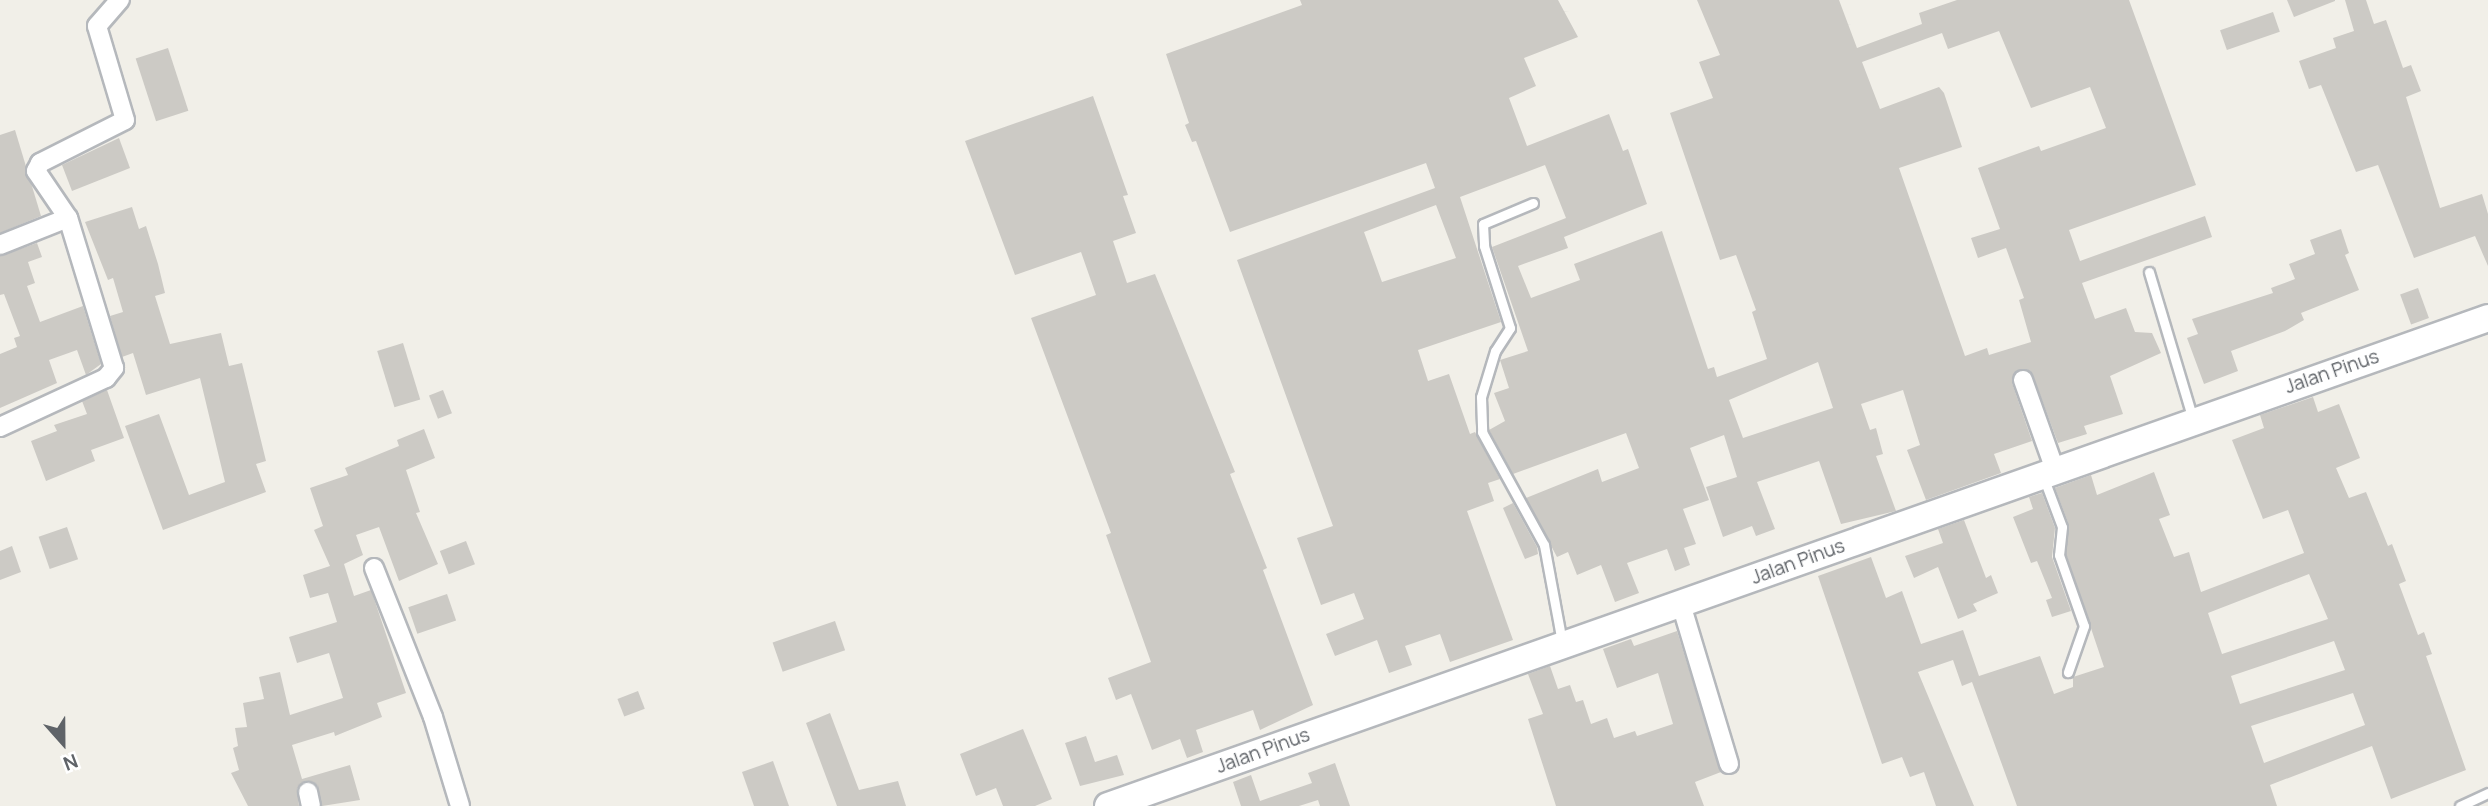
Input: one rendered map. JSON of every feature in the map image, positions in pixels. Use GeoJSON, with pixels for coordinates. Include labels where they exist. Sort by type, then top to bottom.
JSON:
{"type":"FeatureCollection","features":[{"type":"Feature","properties":{"kind":"street"},"geometry":{"type":"LineString","coordinates":[[0,427],[112,374],[114,358],[68,218],[36,171],[40,163],[125,120],[97,26],[120,0]]}},
{"type":"Feature","properties":{"kind":"street"},"geometry":{"type":"LineString","coordinates":[[0,245],[68,218]]}},
{"type":"Feature","properties":{"kind":"street","name":"Jalan Pinus"},"geometry":{"type":"LineString","coordinates":[[1108,806],[2488,318]]}},
{"type":"Feature","properties":{"kind":"street"},"geometry":{"type":"LineString","coordinates":[[2023,380],[2049,472]]}},
{"type":"Feature","properties":{"kind":"street"},"geometry":{"type":"LineString","coordinates":[[374,568],[433,717],[460,806]]}},
{"type":"Feature","properties":{"kind":"street"},"geometry":{"type":"LineString","coordinates":[[1681,604],[1729,764]]}},
{"type":"Feature","properties":{"kind":"lane"},"geometry":{"type":"LineString","coordinates":[[1533,203],[1483,223],[1484,246],[1510,328],[1495,351],[1481,397],[1482,432],[1544,545],[1562,644]]}},
{"type":"Feature","properties":{"kind":"lane"},"geometry":{"type":"LineString","coordinates":[[2149,272],[2193,422]]}},
{"type":"Feature","properties":{"kind":"lane"},"geometry":{"type":"LineString","coordinates":[[2049,472],[2062,527],[2059,555],[2084,626],[2068,672]]}},
{"type":"Feature","properties":{"kind":"lane"},"geometry":{"type":"LineString","coordinates":[[2460,806],[2488,793]]}},
{"type":"Feature","properties":{"kind":"building"},"geometry":{"type":"Polygon","coordinates":[[[1300,0],[1558,0],[1578,37],[1524,58],[1536,86],[1509,98],[1527,146],[1609,114],[1623,151],[1628,149],[1647,204],[1564,237],[1568,248],[1518,266],[1531,298],[1580,280],[1574,264],[1662,231],[1708,369],[1714,367],[1717,377],[1767,359],[1752,312],[1756,310],[1736,255],[1720,260],[1670,113],[1713,98],[1699,62],[1720,55],[1697,0],[1839,0],[1857,48],[1922,24],[1919,13],[1957,0],[2129,0],[2196,185],[2069,230],[2080,261],[2205,216],[2212,237],[2082,283],[2095,319],[2126,308],[2135,332],[2152,333],[2161,353],[2110,376],[2123,414],[2084,426],[2087,434],[2058,443],[2033,376],[2019,370],[2012,383],[2032,441],[1994,454],[2001,473],[1926,500],[1907,450],[1920,445],[1903,390],[1861,404],[1870,430],[1876,428],[1883,454],[1876,456],[1896,511],[1841,524],[1819,461],[1757,482],[1775,529],[1756,536],[1752,526],[1723,537],[1706,487],[1737,477],[1724,435],[1690,448],[1709,500],[1683,509],[1696,544],[1684,548],[1690,565],[1675,571],[1667,549],[1627,563],[1639,593],[1615,602],[1601,565],[1577,575],[1568,552],[1557,557],[1526,498],[1598,469],[1602,482],[1639,468],[1626,433],[1513,474],[1489,430],[1505,421],[1494,393],[1509,388],[1500,360],[1528,351],[1492,247],[1566,218],[1545,165],[1460,197],[1501,322],[1418,350],[1428,381],[1449,374],[1470,434],[1475,432],[1500,479],[1488,483],[1494,501],[1467,511],[1513,640],[1450,662],[1440,634],[1405,646],[1412,665],[1389,673],[1377,640],[1335,656],[1326,634],[1364,619],[1354,593],[1321,605],[1297,538],[1333,526],[1237,260],[1435,188],[1426,163],[1230,232],[1196,141],[1192,142],[1185,125],[1189,123],[1166,54],[1302,5],[1300,0]],[[1999,31],[1948,49],[1942,33],[1862,62],[1880,109],[1939,87],[1944,93],[1962,147],[1899,168],[1965,356],[1987,348],[1989,355],[2031,342],[2019,300],[2024,298],[2006,248],[1978,258],[1971,238],[2000,229],[1978,168],[2039,146],[2041,151],[2106,128],[2090,87],[2031,108],[1999,31]],[[1436,205],[1364,232],[1382,282],[1456,258],[1436,205]],[[1818,362],[1729,400],[1743,438],[1833,408],[1818,362]]]}},
{"type":"Feature","properties":{"kind":"building"},"geometry":{"type":"Polygon","coordinates":[[[2287,0],[2335,0],[2335,1],[2294,17],[2287,0]]]}},
{"type":"Feature","properties":{"kind":"building"},"geometry":{"type":"Polygon","coordinates":[[[2345,0],[2366,0],[2374,24],[2386,20],[2403,68],[2411,65],[2421,91],[2406,97],[2440,208],[2482,194],[2488,214],[2488,266],[2475,236],[2414,258],[2378,165],[2356,172],[2321,85],[2309,89],[2299,61],[2336,48],[2333,38],[2354,31],[2345,0]]]}},
{"type":"Feature","properties":{"kind":"building"},"geometry":{"type":"Polygon","coordinates":[[[2273,12],[2280,32],[2227,50],[2220,30],[2273,12]]]}},
{"type":"Feature","properties":{"kind":"building"},"geometry":{"type":"Polygon","coordinates":[[[168,48],[188,111],[156,121],[136,59],[168,48]]]}},
{"type":"Feature","properties":{"kind":"building"},"geometry":{"type":"Polygon","coordinates":[[[1093,96],[1128,195],[1123,196],[1136,233],[1113,241],[1127,283],[1155,274],[1235,472],[1230,474],[1267,568],[1263,570],[1313,705],[1260,730],[1253,710],[1196,730],[1203,752],[1187,758],[1180,739],[1152,750],[1131,694],[1116,700],[1108,678],[1151,662],[1106,535],[1111,533],[1031,318],[1096,295],[1081,252],[1015,275],[965,141],[1093,96]]]}},
{"type":"Feature","properties":{"kind":"building"},"geometry":{"type":"Polygon","coordinates":[[[15,130],[41,216],[0,233],[0,135],[15,130]]]}},
{"type":"Feature","properties":{"kind":"building"},"geometry":{"type":"Polygon","coordinates":[[[119,138],[130,168],[72,191],[62,165],[119,138]]]}},
{"type":"Feature","properties":{"kind":"building"},"geometry":{"type":"Polygon","coordinates":[[[132,207],[139,229],[146,226],[158,264],[165,293],[155,296],[170,344],[221,333],[229,366],[242,363],[266,461],[256,464],[266,492],[163,530],[125,426],[159,414],[189,495],[225,482],[200,378],[146,395],[133,353],[122,357],[110,316],[123,312],[113,278],[108,280],[85,222],[132,207]]]}},
{"type":"Feature","properties":{"kind":"building"},"geometry":{"type":"Polygon","coordinates":[[[2341,229],[2349,253],[2345,255],[2359,290],[2301,313],[2304,320],[2285,331],[2231,351],[2238,371],[2204,384],[2187,338],[2198,334],[2192,319],[2273,293],[2271,288],[2295,279],[2289,264],[2315,254],[2310,240],[2341,229]]]}},
{"type":"Feature","properties":{"kind":"building"},"geometry":{"type":"Polygon","coordinates":[[[37,243],[42,257],[28,262],[35,283],[27,286],[40,322],[83,306],[101,364],[86,375],[77,350],[49,360],[57,383],[0,408],[0,354],[17,347],[14,338],[20,336],[4,294],[0,295],[0,256],[37,243]]]}},
{"type":"Feature","properties":{"kind":"building"},"geometry":{"type":"Polygon","coordinates":[[[2418,288],[2429,318],[2411,325],[2400,294],[2418,288]]]}},
{"type":"Feature","properties":{"kind":"building"},"geometry":{"type":"Polygon","coordinates":[[[403,343],[420,399],[394,407],[377,351],[403,343]]]}},
{"type":"Feature","properties":{"kind":"building"},"geometry":{"type":"Polygon","coordinates":[[[107,390],[124,438],[91,450],[95,461],[46,481],[31,441],[57,431],[54,425],[87,414],[82,401],[107,390]]]}},
{"type":"Feature","properties":{"kind":"building"},"geometry":{"type":"Polygon","coordinates":[[[443,390],[452,413],[438,419],[429,395],[443,390]]]}},
{"type":"Feature","properties":{"kind":"building"},"geometry":{"type":"Polygon","coordinates":[[[2313,397],[2318,412],[2339,404],[2360,458],[2336,468],[2349,498],[2366,492],[2388,546],[2392,544],[2406,581],[2399,584],[2418,635],[2424,632],[2432,654],[2426,656],[2466,770],[2391,799],[2372,746],[2270,785],[2277,806],[2017,806],[1972,682],[1962,686],[1953,660],[1918,672],[1974,806],[1936,806],[1924,772],[1910,777],[1902,757],[1882,764],[1818,576],[1871,557],[1886,598],[1902,591],[1921,644],[1963,630],[1979,676],[2040,656],[2054,694],[2073,687],[2073,677],[2104,667],[2066,554],[2069,525],[2055,488],[2091,475],[2097,495],[2154,472],[2170,515],[2159,519],[2174,557],[2189,552],[2201,592],[2304,553],[2288,510],[2263,519],[2232,440],[2264,428],[2260,415],[2313,397]],[[2309,574],[2208,613],[2222,654],[2328,619],[2309,574]],[[2334,641],[2231,676],[2240,704],[2345,670],[2334,641]],[[2353,693],[2251,726],[2264,763],[2365,725],[2353,693]]]}},
{"type":"Feature","properties":{"kind":"building"},"geometry":{"type":"Polygon","coordinates":[[[424,429],[435,458],[406,470],[420,512],[416,513],[438,564],[399,581],[379,527],[356,535],[363,555],[344,564],[354,596],[371,590],[406,693],[377,703],[382,717],[335,736],[334,732],[292,745],[302,779],[350,765],[360,800],[322,806],[317,785],[306,781],[297,789],[299,806],[248,806],[231,773],[239,770],[233,748],[238,746],[235,728],[247,727],[243,703],[264,699],[259,677],[280,672],[290,715],[343,698],[329,653],[297,663],[289,637],[337,622],[328,593],[310,598],[303,575],[330,566],[314,530],[323,526],[310,488],[348,475],[345,468],[399,446],[397,440],[424,429]]]}},
{"type":"Feature","properties":{"kind":"building"},"geometry":{"type":"Polygon","coordinates":[[[2042,493],[2055,528],[2052,557],[2071,611],[2052,617],[2046,600],[2052,598],[2037,561],[2031,563],[2013,517],[2033,509],[2029,497],[2042,493]]]}},
{"type":"Feature","properties":{"kind":"building"},"geometry":{"type":"Polygon","coordinates":[[[1513,503],[1537,547],[1538,554],[1525,559],[1503,508],[1513,503]]]}},
{"type":"Feature","properties":{"kind":"building"},"geometry":{"type":"Polygon","coordinates":[[[1964,520],[1986,578],[1991,575],[1998,593],[1973,604],[1977,611],[1958,619],[1938,567],[1914,578],[1905,556],[1943,543],[1938,529],[1964,520]]]}},
{"type":"Feature","properties":{"kind":"building"},"geometry":{"type":"Polygon","coordinates":[[[67,527],[78,559],[50,569],[39,537],[67,527]]]}},
{"type":"Feature","properties":{"kind":"building"},"geometry":{"type":"Polygon","coordinates":[[[466,541],[475,564],[449,574],[440,551],[466,541]]]}},
{"type":"Feature","properties":{"kind":"building"},"geometry":{"type":"Polygon","coordinates":[[[12,546],[21,572],[0,580],[0,551],[12,546]]]}},
{"type":"Feature","properties":{"kind":"building"},"geometry":{"type":"Polygon","coordinates":[[[447,594],[456,620],[417,634],[408,607],[447,594]]]}},
{"type":"Feature","properties":{"kind":"building"},"geometry":{"type":"Polygon","coordinates":[[[835,621],[845,650],[783,672],[773,642],[835,621]]]}},
{"type":"Feature","properties":{"kind":"building"},"geometry":{"type":"Polygon","coordinates":[[[1677,631],[1721,772],[1695,782],[1704,806],[1556,806],[1528,719],[1543,714],[1528,674],[1550,666],[1558,689],[1570,685],[1576,702],[1583,700],[1591,724],[1607,718],[1614,738],[1635,731],[1637,736],[1673,724],[1658,673],[1617,688],[1603,649],[1631,639],[1634,646],[1677,631]]]}},
{"type":"Feature","properties":{"kind":"building"},"geometry":{"type":"Polygon","coordinates":[[[638,691],[645,709],[624,717],[617,699],[638,691]]]}},
{"type":"Feature","properties":{"kind":"building"},"geometry":{"type":"Polygon","coordinates":[[[830,713],[859,790],[898,781],[906,806],[837,806],[806,723],[830,713]]]}},
{"type":"Feature","properties":{"kind":"building"},"geometry":{"type":"Polygon","coordinates":[[[1023,729],[1052,799],[1035,806],[1003,806],[996,788],[976,796],[960,754],[1023,729]]]}},
{"type":"Feature","properties":{"kind":"building"},"geometry":{"type":"Polygon","coordinates":[[[1086,736],[1095,762],[1117,755],[1124,775],[1080,786],[1065,743],[1086,736]]]}},
{"type":"Feature","properties":{"kind":"building"},"geometry":{"type":"Polygon","coordinates":[[[773,761],[789,806],[754,806],[742,772],[773,761]]]}},
{"type":"Feature","properties":{"kind":"building"},"geometry":{"type":"Polygon","coordinates":[[[1335,763],[1350,806],[1320,806],[1318,800],[1299,806],[1241,806],[1233,782],[1251,775],[1260,801],[1312,783],[1308,773],[1335,763]]]}}]}
